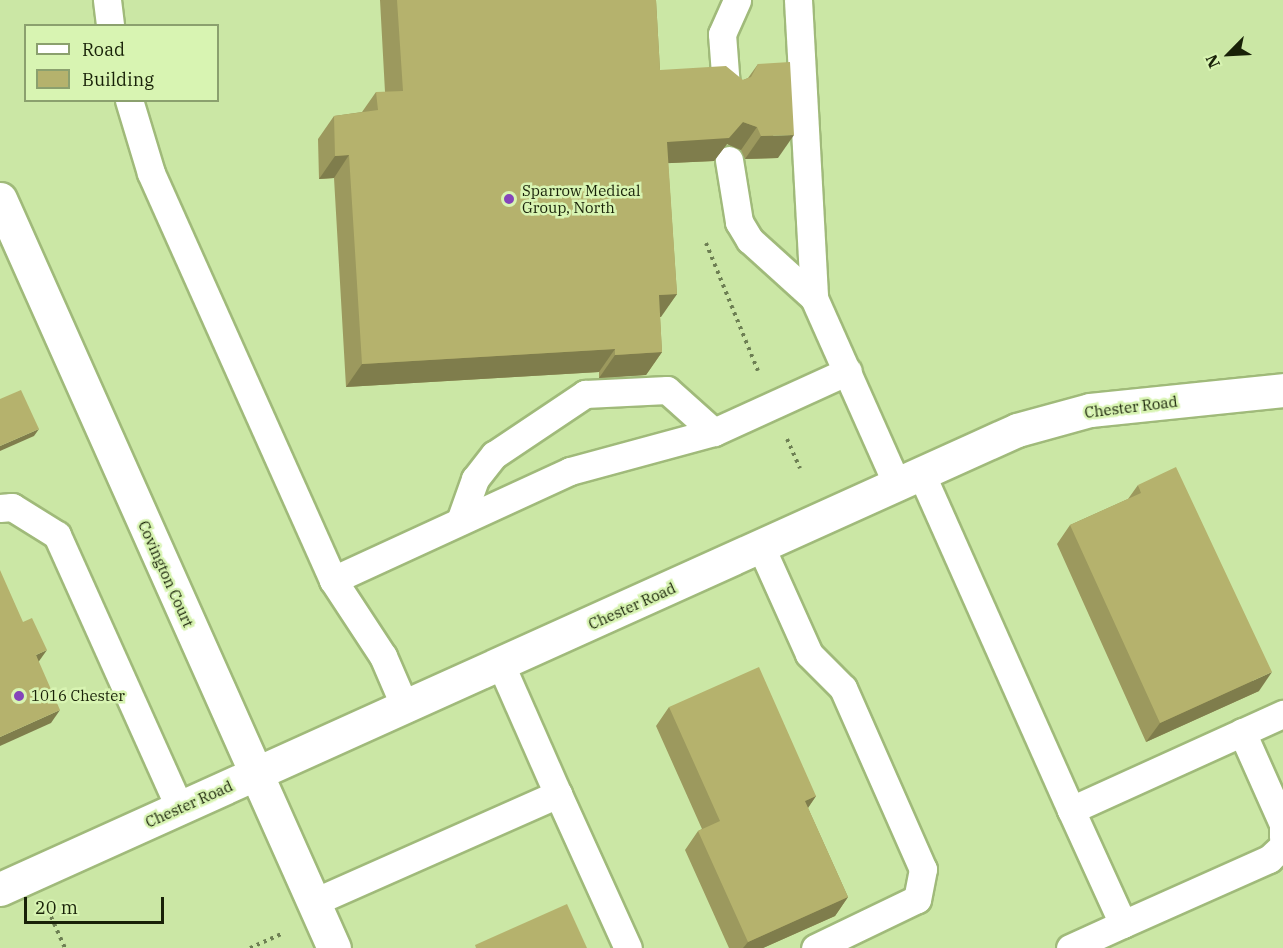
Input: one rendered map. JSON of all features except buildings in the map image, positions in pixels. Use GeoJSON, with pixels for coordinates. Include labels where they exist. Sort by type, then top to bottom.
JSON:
{"type":"FeatureCollection","features":[{"type":"Feature","properties":{"kind":"street","name":"Covington Court"},"geometry":{"type":"LineString","coordinates":[[2,207],[334,948]]}},
{"type":"Feature","properties":{"kind":"street","name":"Chester Road"},"geometry":{"type":"LineString","coordinates":[[0,889],[501,665],[1017,430],[1090,410],[1283,390]]}},
{"type":"Feature","properties":{"kind":"lane"},"geometry":{"type":"LineString","coordinates":[[107,0],[110,24]]}},
{"type":"Feature","properties":{"kind":"lane"},"geometry":{"type":"LineString","coordinates":[[726,87],[722,34],[737,0]]}},
{"type":"Feature","properties":{"kind":"lane"},"geometry":{"type":"LineString","coordinates":[[798,0],[814,298],[848,371],[909,478],[1071,810],[1123,924]]}},
{"type":"Feature","properties":{"kind":"lane"},"geometry":{"type":"LineString","coordinates":[[130,102],[151,174],[333,580],[384,656],[405,707]]}},
{"type":"Feature","properties":{"kind":"lane"},"geometry":{"type":"LineString","coordinates":[[729,160],[739,222],[750,240],[814,298]]}},
{"type":"Feature","properties":{"kind":"lane"},"geometry":{"type":"LineString","coordinates":[[333,580],[596,461],[714,432],[848,371]]}},
{"type":"Feature","properties":{"kind":"lane"},"geometry":{"type":"LineString","coordinates":[[460,521],[475,480],[494,455],[585,394],[667,390],[714,432]]}},
{"type":"Feature","properties":{"kind":"lane"},"geometry":{"type":"LineString","coordinates":[[0,508],[12,507],[57,535],[180,809]]}},
{"type":"Feature","properties":{"kind":"lane"},"geometry":{"type":"LineString","coordinates":[[762,547],[809,654],[843,688],[923,869],[917,899],[815,948]]}},
{"type":"Feature","properties":{"kind":"lane"},"geometry":{"type":"LineString","coordinates":[[501,665],[628,948]]}},
{"type":"Feature","properties":{"kind":"lane"},"geometry":{"type":"LineString","coordinates":[[1071,810],[1283,714]]}},
{"type":"Feature","properties":{"kind":"lane"},"geometry":{"type":"LineString","coordinates":[[1242,732],[1283,824],[1283,837]]}},
{"type":"Feature","properties":{"kind":"lane"},"geometry":{"type":"LineString","coordinates":[[314,902],[558,794]]}},
{"type":"Feature","properties":{"kind":"lane"},"geometry":{"type":"LineString","coordinates":[[1070,948],[1269,859],[1283,846]]}},
{"type":"Feature","properties":{"kind":"path"},"geometry":{"type":"LineString","coordinates":[[705,230],[706,252],[800,468]]}},
{"type":"Feature","properties":{"kind":"place","name":"Sparrow Medical Group, North"},"geometry":{"type":"Point","coordinates":[509,199]}},
{"type":"Feature","properties":{"kind":"place","name":"1016 Chester"},"geometry":{"type":"Point","coordinates":[19,696]}}]}
